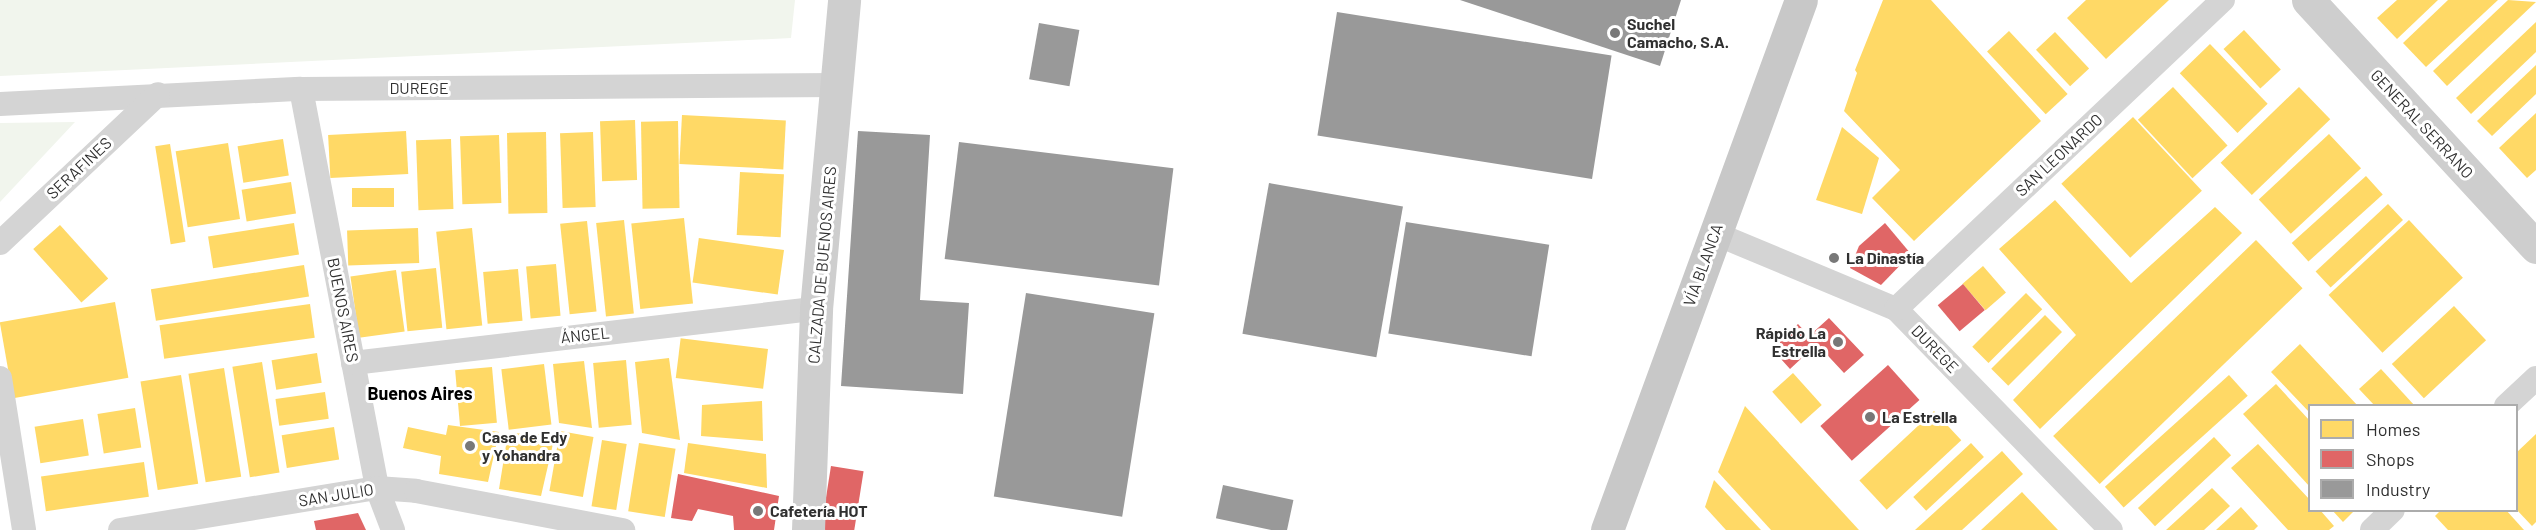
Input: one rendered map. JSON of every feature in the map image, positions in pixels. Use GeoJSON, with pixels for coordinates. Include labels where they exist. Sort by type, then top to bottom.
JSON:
{"type":"FeatureCollection","features":[{"type":"Feature","properties":{"kind":"main road","name":"VÍA BLANCA"},"geometry":{"type":"LineString","coordinates":[[1607,530],[1801,0]]}},
{"type":"Feature","properties":{"kind":"street","name":"CALZADA DE BUENOS AIRES"},"geometry":{"type":"LineString","coordinates":[[808,530],[816,309],[844,0]]}},
{"type":"Feature","properties":{"kind":"street","name":"SAN LEONARDO"},"geometry":{"type":"LineString","coordinates":[[1896,309],[2223,0]]}},
{"type":"Feature","properties":{"kind":"street","name":"GENERAL SERRANO"},"geometry":{"type":"LineString","coordinates":[[2308,0],[2536,247]]}},
{"type":"Feature","properties":{"kind":"street","name":"DUREGE"},"geometry":{"type":"LineString","coordinates":[[0,104],[302,88],[838,85]]}},
{"type":"Feature","properties":{"kind":"street","name":"BUENOS AIRES"},"geometry":{"type":"LineString","coordinates":[[302,88],[377,488],[393,530]]}},
{"type":"Feature","properties":{"kind":"street","name":"SERAFINES"},"geometry":{"type":"LineString","coordinates":[[0,243],[158,94]]}},
{"type":"Feature","properties":{"kind":"street","name":"DUREGE"},"geometry":{"type":"LineString","coordinates":[[1714,233],[1896,309],[2111,530]]}},
{"type":"Feature","properties":{"kind":"street","name":"ÁNGEL"},"geometry":{"type":"LineString","coordinates":[[353,363],[816,309]]}},
{"type":"Feature","properties":{"kind":"street"},"geometry":{"type":"LineString","coordinates":[[0,378],[24,530]]}},
{"type":"Feature","properties":{"kind":"street"},"geometry":{"type":"LineString","coordinates":[[2507,404],[2536,378]]}},
{"type":"Feature","properties":{"kind":"street","name":"SAN JULIO"},"geometry":{"type":"LineString","coordinates":[[120,530],[377,488],[416,491],[623,530]]}},
{"type":"Feature","properties":{"kind":"street"},"geometry":{"type":"LineString","coordinates":[[2372,530],[2391,512]]}},
{"type":"Feature","properties":{"kind":"shaded area"},"geometry":{"type":"Polygon","coordinates":[[[0,0],[795,0],[791,38],[0,76],[0,0]]]}},
{"type":"Feature","properties":{"kind":"shaded area"},"geometry":{"type":"Polygon","coordinates":[[[75,122],[0,202],[0,123],[75,122]]]}},
{"type":"Feature","properties":{"kind":"building: Homes"},"geometry":{"type":"Polygon","coordinates":[[[1883,0],[1931,0],[2041,121],[1914,241],[1872,198],[1900,170],[1844,111],[1857,73],[1855,70],[1883,0]]]}},
{"type":"Feature","properties":{"kind":"building: Homes"},"geometry":{"type":"Polygon","coordinates":[[[2086,0],[2169,0],[2106,59],[2067,18],[2086,0]]]}},
{"type":"Feature","properties":{"kind":"building: Homes"},"geometry":{"type":"Polygon","coordinates":[[[2397,0],[2438,0],[2397,39],[2377,18],[2397,0]]]}},
{"type":"Feature","properties":{"kind":"building: Homes"},"geometry":{"type":"Polygon","coordinates":[[[2448,0],[2498,0],[2426,67],[2403,43],[2448,0]]]}},
{"type":"Feature","properties":{"kind":"building: Homes"},"geometry":{"type":"Polygon","coordinates":[[[2508,0],[2536,2],[2447,86],[2433,71],[2508,0]]]}},
{"type":"Feature","properties":{"kind":"building: Homes"},"geometry":{"type":"Polygon","coordinates":[[[2536,22],[2536,52],[2471,114],[2456,98],[2536,22]]]}},
{"type":"Feature","properties":{"kind":"building: Homes"},"geometry":{"type":"Polygon","coordinates":[[[2244,30],[2281,69],[2260,89],[2224,49],[2244,30]]]}},
{"type":"Feature","properties":{"kind":"building: Homes"},"geometry":{"type":"Polygon","coordinates":[[[2009,31],[2068,94],[2046,114],[1987,51],[2009,31]]]}},
{"type":"Feature","properties":{"kind":"building: Homes"},"geometry":{"type":"Polygon","coordinates":[[[2055,32],[2089,69],[2070,86],[2036,50],[2055,32]]]}},
{"type":"Feature","properties":{"kind":"building: Homes"},"geometry":{"type":"Polygon","coordinates":[[[2210,44],[2268,104],[2237,133],[2180,73],[2210,44]]]}},
{"type":"Feature","properties":{"kind":"building: Homes"},"geometry":{"type":"Polygon","coordinates":[[[2536,65],[2536,94],[2492,136],[2477,121],[2536,65]]]}},
{"type":"Feature","properties":{"kind":"building: Homes"},"geometry":{"type":"Polygon","coordinates":[[[2173,87],[2228,146],[2192,178],[2138,120],[2173,87]]]}},
{"type":"Feature","properties":{"kind":"building: Homes"},"geometry":{"type":"Polygon","coordinates":[[[2299,87],[2330,119],[2252,195],[2221,163],[2299,87]]]}},
{"type":"Feature","properties":{"kind":"building: Homes"},"geometry":{"type":"Polygon","coordinates":[[[2536,113],[2536,170],[2527,178],[2499,148],[2536,113]]]}},
{"type":"Feature","properties":{"kind":"building: Homes"},"geometry":{"type":"Polygon","coordinates":[[[682,115],[786,120],[783,169],[679,164],[682,115]]]}},
{"type":"Feature","properties":{"kind":"building: Homes"},"geometry":{"type":"Polygon","coordinates":[[[2133,117],[2202,191],[2130,258],[2061,184],[2133,117]]]}},
{"type":"Feature","properties":{"kind":"building: Homes"},"geometry":{"type":"Polygon","coordinates":[[[635,120],[637,180],[602,181],[600,121],[635,120]]]}},
{"type":"Feature","properties":{"kind":"building: Homes"},"geometry":{"type":"Polygon","coordinates":[[[678,121],[680,208],[643,209],[641,122],[678,121]]]}},
{"type":"Feature","properties":{"kind":"building: Homes"},"geometry":{"type":"Polygon","coordinates":[[[1842,127],[1879,158],[1862,214],[1816,200],[1842,127]]]}},
{"type":"Feature","properties":{"kind":"building: Homes"},"geometry":{"type":"Polygon","coordinates":[[[406,131],[408,174],[330,178],[328,135],[406,131]]]}},
{"type":"Feature","properties":{"kind":"building: Homes"},"geometry":{"type":"Polygon","coordinates":[[[546,132],[547,213],[508,214],[507,133],[546,132]]]}},
{"type":"Feature","properties":{"kind":"building: Homes"},"geometry":{"type":"Polygon","coordinates":[[[593,132],[596,207],[563,208],[560,133],[593,132]]]}},
{"type":"Feature","properties":{"kind":"building: Homes"},"geometry":{"type":"Polygon","coordinates":[[[2329,134],[2361,168],[2291,234],[2259,199],[2329,134]]]}},
{"type":"Feature","properties":{"kind":"building: Homes"},"geometry":{"type":"Polygon","coordinates":[[[499,135],[501,203],[462,204],[460,136],[499,135]]]}},
{"type":"Feature","properties":{"kind":"building: Homes"},"geometry":{"type":"Polygon","coordinates":[[[283,139],[289,176],[243,183],[238,146],[283,139]]]}},
{"type":"Feature","properties":{"kind":"building: Homes"},"geometry":{"type":"Polygon","coordinates":[[[451,139],[453,209],[418,210],[416,140],[451,139]]]}},
{"type":"Feature","properties":{"kind":"building: Homes"},"geometry":{"type":"Polygon","coordinates":[[[228,143],[240,219],[188,227],[176,151],[228,143]]]}},
{"type":"Feature","properties":{"kind":"building: Homes"},"geometry":{"type":"Polygon","coordinates":[[[170,144],[185,242],[171,244],[155,146],[170,144]]]}},
{"type":"Feature","properties":{"kind":"building: Homes"},"geometry":{"type":"Polygon","coordinates":[[[740,172],[784,174],[781,237],[737,235],[740,172]]]}},
{"type":"Feature","properties":{"kind":"building: Homes"},"geometry":{"type":"Polygon","coordinates":[[[2366,176],[2383,195],[2308,261],[2292,243],[2366,176]]]}},
{"type":"Feature","properties":{"kind":"building: Homes"},"geometry":{"type":"Polygon","coordinates":[[[291,182],[296,214],[247,221],[242,190],[291,182]]]}},
{"type":"Feature","properties":{"kind":"building: Homes"},"geometry":{"type":"Polygon","coordinates":[[[352,188],[394,188],[394,207],[352,207],[352,188]]]}},
{"type":"Feature","properties":{"kind":"building: Homes"},"geometry":{"type":"Polygon","coordinates":[[[2055,200],[2131,283],[2215,207],[2242,233],[2040,429],[2013,400],[2076,335],[1999,249],[2055,200]]]}},
{"type":"Feature","properties":{"kind":"building: Homes"},"geometry":{"type":"Polygon","coordinates":[[[2388,204],[2403,220],[2331,288],[2316,272],[2388,204]]]}},
{"type":"Feature","properties":{"kind":"building: Homes"},"geometry":{"type":"Polygon","coordinates":[[[684,218],[693,304],[640,309],[631,224],[684,218]]]}},
{"type":"Feature","properties":{"kind":"building: Homes"},"geometry":{"type":"Polygon","coordinates":[[[624,220],[634,313],[606,316],[596,223],[624,220]]]}},
{"type":"Feature","properties":{"kind":"building: Homes"},"geometry":{"type":"Polygon","coordinates":[[[2409,220],[2463,278],[2382,353],[2329,295],[2409,220]]]}},
{"type":"Feature","properties":{"kind":"building: Homes"},"geometry":{"type":"Polygon","coordinates":[[[587,221],[597,312],[570,314],[560,224],[587,221]]]}},
{"type":"Feature","properties":{"kind":"building: Homes"},"geometry":{"type":"Polygon","coordinates":[[[294,223],[299,255],[213,268],[208,237],[294,223]]]}},
{"type":"Feature","properties":{"kind":"building: Homes"},"geometry":{"type":"Polygon","coordinates":[[[60,225],[108,279],[81,303],[33,249],[60,225]]]}},
{"type":"Feature","properties":{"kind":"building: Homes"},"geometry":{"type":"Polygon","coordinates":[[[418,228],[419,263],[348,265],[347,230],[418,228]]]}},
{"type":"Feature","properties":{"kind":"building: Homes"},"geometry":{"type":"Polygon","coordinates":[[[472,228],[482,325],[446,329],[436,232],[472,228]]]}},
{"type":"Feature","properties":{"kind":"building: Homes"},"geometry":{"type":"Polygon","coordinates":[[[699,238],[784,250],[778,295],[693,283],[699,238]]]}},
{"type":"Feature","properties":{"kind":"building: Homes"},"geometry":{"type":"Polygon","coordinates":[[[2256,240],[2303,288],[2100,484],[2053,436],[2256,240]]]}},
{"type":"Feature","properties":{"kind":"building: Homes"},"geometry":{"type":"Polygon","coordinates":[[[556,264],[561,316],[531,318],[526,267],[556,264]]]}},
{"type":"Feature","properties":{"kind":"building: Homes"},"geometry":{"type":"Polygon","coordinates":[[[304,265],[309,297],[156,321],[151,289],[304,265]]]}},
{"type":"Feature","properties":{"kind":"building: Homes"},"geometry":{"type":"Polygon","coordinates":[[[1983,266],[2006,292],[1986,310],[1963,284],[1983,266]]]}},
{"type":"Feature","properties":{"kind":"building: Homes"},"geometry":{"type":"Polygon","coordinates":[[[436,268],[442,328],[407,331],[401,272],[436,268]]]}},
{"type":"Feature","properties":{"kind":"building: Homes"},"geometry":{"type":"Polygon","coordinates":[[[518,269],[523,321],[488,324],[483,272],[518,269]]]}},
{"type":"Feature","properties":{"kind":"building: Homes"},"geometry":{"type":"Polygon","coordinates":[[[396,270],[405,331],[359,338],[350,276],[396,270]]]}},
{"type":"Feature","properties":{"kind":"building: Homes"},"geometry":{"type":"Polygon","coordinates":[[[2026,293],[2042,309],[1989,363],[1972,347],[2026,293]]]}},
{"type":"Feature","properties":{"kind":"building: Homes"},"geometry":{"type":"Polygon","coordinates":[[[115,302],[128,378],[13,398],[0,322],[115,302]]]}},
{"type":"Feature","properties":{"kind":"building: Homes"},"geometry":{"type":"Polygon","coordinates":[[[310,304],[315,338],[164,359],[159,325],[310,304]]]}},
{"type":"Feature","properties":{"kind":"building: Homes"},"geometry":{"type":"Polygon","coordinates":[[[2454,306],[2486,340],[2424,398],[2392,364],[2454,306]]]}},
{"type":"Feature","properties":{"kind":"building: Homes"},"geometry":{"type":"Polygon","coordinates":[[[2045,315],[2062,332],[2008,386],[1991,369],[2045,315]]]}},
{"type":"Feature","properties":{"kind":"building: Homes"},"geometry":{"type":"Polygon","coordinates":[[[681,338],[768,349],[763,389],[676,378],[681,338]]]}},
{"type":"Feature","properties":{"kind":"building: Homes"},"geometry":{"type":"Polygon","coordinates":[[[2300,344],[2356,404],[2308,404],[2308,411],[2271,372],[2300,344]]]}},
{"type":"Feature","properties":{"kind":"building: Homes"},"geometry":{"type":"Polygon","coordinates":[[[317,353],[322,383],[276,390],[272,360],[317,353]]]}},
{"type":"Feature","properties":{"kind":"building: Homes"},"geometry":{"type":"Polygon","coordinates":[[[669,358],[680,440],[642,433],[635,362],[669,358]]]}},
{"type":"Feature","properties":{"kind":"building: Homes"},"geometry":{"type":"Polygon","coordinates":[[[626,360],[632,425],[599,428],[593,363],[626,360]]]}},
{"type":"Feature","properties":{"kind":"building: Homes"},"geometry":{"type":"Polygon","coordinates":[[[584,361],[592,428],[559,423],[553,364],[584,361]]]}},
{"type":"Feature","properties":{"kind":"building: Homes"},"geometry":{"type":"Polygon","coordinates":[[[262,362],[280,473],[250,477],[232,367],[262,362]]]}},
{"type":"Feature","properties":{"kind":"building: Homes"},"geometry":{"type":"Polygon","coordinates":[[[544,364],[551,425],[509,430],[501,369],[544,364]]]}},
{"type":"Feature","properties":{"kind":"building: Homes"},"geometry":{"type":"Polygon","coordinates":[[[492,367],[497,423],[460,426],[455,370],[492,367]]]}},
{"type":"Feature","properties":{"kind":"building: Homes"},"geometry":{"type":"Polygon","coordinates":[[[224,368],[241,477],[206,482],[188,374],[224,368]]]}},
{"type":"Feature","properties":{"kind":"building: Homes"},"geometry":{"type":"Polygon","coordinates":[[[2381,369],[2413,404],[2373,404],[2359,389],[2381,369]]]}},
{"type":"Feature","properties":{"kind":"building: Homes"},"geometry":{"type":"Polygon","coordinates":[[[1793,373],[1822,405],[1801,424],[1772,392],[1793,373]]]}},
{"type":"Feature","properties":{"kind":"building: Homes"},"geometry":{"type":"Polygon","coordinates":[[[181,375],[198,484],[158,490],[141,381],[181,375]]]}},
{"type":"Feature","properties":{"kind":"building: Homes"},"geometry":{"type":"Polygon","coordinates":[[[2229,375],[2248,396],[2124,508],[2105,487],[2229,375]]]}},
{"type":"Feature","properties":{"kind":"building: Homes"},"geometry":{"type":"Polygon","coordinates":[[[2276,384],[2308,419],[2308,485],[2243,414],[2276,384]]]}},
{"type":"Feature","properties":{"kind":"building: Homes"},"geometry":{"type":"Polygon","coordinates":[[[325,392],[329,419],[279,426],[275,399],[325,392]]]}},
{"type":"Feature","properties":{"kind":"building: Homes"},"geometry":{"type":"Polygon","coordinates":[[[762,401],[763,441],[701,436],[702,405],[762,401]]]}},
{"type":"Feature","properties":{"kind":"building: Homes"},"geometry":{"type":"Polygon","coordinates":[[[1745,406],[1859,530],[1771,530],[1718,472],[1745,406]]]}},
{"type":"Feature","properties":{"kind":"building: Homes"},"geometry":{"type":"Polygon","coordinates":[[[135,408],[141,448],[104,453],[97,414],[135,408]]]}},
{"type":"Feature","properties":{"kind":"building: Homes"},"geometry":{"type":"Polygon","coordinates":[[[1934,411],[1961,440],[1887,510],[1859,481],[1934,411]]]}},
{"type":"Feature","properties":{"kind":"building: Homes"},"geometry":{"type":"Polygon","coordinates":[[[83,419],[89,456],[40,463],[35,427],[83,419]]]}},
{"type":"Feature","properties":{"kind":"building: Homes","name":"Casa de Edy y Yohandra"},"geometry":{"type":"Polygon","coordinates":[[[448,425],[499,432],[488,482],[439,474],[441,456],[403,448],[408,427],[446,435],[448,425]]]}},
{"type":"Feature","properties":{"kind":"building: Homes"},"geometry":{"type":"Polygon","coordinates":[[[334,427],[339,460],[287,468],[282,435],[334,427]]]}},
{"type":"Feature","properties":{"kind":"building: Homes"},"geometry":{"type":"Polygon","coordinates":[[[560,431],[593,437],[583,497],[549,491],[560,431]]]}},
{"type":"Feature","properties":{"kind":"building: Homes"},"geometry":{"type":"Polygon","coordinates":[[[508,433],[555,435],[541,496],[499,489],[508,433]]]}},
{"type":"Feature","properties":{"kind":"building: Homes"},"geometry":{"type":"Polygon","coordinates":[[[2536,434],[2536,522],[2532,526],[2518,511],[2518,451],[2536,434]]]}},
{"type":"Feature","properties":{"kind":"building: Homes"},"geometry":{"type":"Polygon","coordinates":[[[2214,437],[2231,455],[2155,526],[2138,508],[2214,437]]]}},
{"type":"Feature","properties":{"kind":"building: Homes"},"geometry":{"type":"Polygon","coordinates":[[[602,440],[627,444],[616,510],[592,506],[602,440]]]}},
{"type":"Feature","properties":{"kind":"building: Homes"},"geometry":{"type":"Polygon","coordinates":[[[639,443],[676,449],[665,517],[628,511],[639,443]]]}},
{"type":"Feature","properties":{"kind":"building: Homes"},"geometry":{"type":"Polygon","coordinates":[[[688,443],[766,454],[767,488],[684,473],[688,443]]]}},
{"type":"Feature","properties":{"kind":"building: Homes"},"geometry":{"type":"Polygon","coordinates":[[[1971,443],[1984,457],[1926,511],[1913,497],[1971,443]]]}},
{"type":"Feature","properties":{"kind":"building: Homes"},"geometry":{"type":"Polygon","coordinates":[[[2258,444],[2308,498],[2308,512],[2322,512],[2334,526],[2329,530],[2288,530],[2231,468],[2258,444]]]}},
{"type":"Feature","properties":{"kind":"building: Homes"},"geometry":{"type":"Polygon","coordinates":[[[2002,451],[2023,474],[1962,530],[1915,530],[2002,451]]]}},
{"type":"Feature","properties":{"kind":"building: Homes"},"geometry":{"type":"Polygon","coordinates":[[[144,462],[149,497],[46,511],[41,476],[144,462]]]}},
{"type":"Feature","properties":{"kind":"building: Homes"},"geometry":{"type":"Polygon","coordinates":[[[1714,480],[1761,530],[1726,530],[1705,507],[1714,480]]]}},
{"type":"Feature","properties":{"kind":"building: Homes"},"geometry":{"type":"Polygon","coordinates":[[[2212,488],[2230,506],[2204,530],[2166,530],[2212,488]]]}},
{"type":"Feature","properties":{"kind":"building: Homes"},"geometry":{"type":"Polygon","coordinates":[[[2022,492],[2058,530],[1981,530],[2022,492]]]}},
{"type":"Feature","properties":{"kind":"building: Homes"},"geometry":{"type":"Polygon","coordinates":[[[2241,507],[2258,526],[2254,530],[2216,530],[2241,507]]]}},
{"type":"Feature","properties":{"kind":"building: Homes"},"geometry":{"type":"Polygon","coordinates":[[[2334,512],[2353,512],[2343,522],[2334,512]]]}},
{"type":"Feature","properties":{"kind":"building: Homes"},"geometry":{"type":"Polygon","coordinates":[[[2439,512],[2508,512],[2524,530],[2448,530],[2435,516],[2439,512]]]}},
{"type":"Feature","properties":{"kind":"building: Shops"},"geometry":{"type":"Polygon","coordinates":[[[1885,223],[1911,254],[1881,285],[1850,268],[1859,246],[1885,223]]]}},
{"type":"Feature","properties":{"kind":"building: Shops"},"geometry":{"type":"Polygon","coordinates":[[[1963,284],[1985,310],[1960,331],[1938,305],[1963,284]]]}},
{"type":"Feature","properties":{"kind":"building: Shops"},"geometry":{"type":"Polygon","coordinates":[[[1829,318],[1864,355],[1844,373],[1817,344],[1790,369],[1771,348],[1798,324],[1809,336],[1829,318]]]}},
{"type":"Feature","properties":{"kind":"building: Shops"},"geometry":{"type":"Polygon","coordinates":[[[1888,365],[1919,400],[1852,461],[1820,426],[1888,365]]]}},
{"type":"Feature","properties":{"kind":"building: Shops"},"geometry":{"type":"Polygon","coordinates":[[[831,466],[864,471],[854,530],[821,529],[831,466]]]}},
{"type":"Feature","properties":{"kind":"building: Shops"},"geometry":{"type":"Polygon","coordinates":[[[678,474],[779,496],[774,530],[734,530],[733,516],[698,509],[692,521],[671,518],[678,474]]]}},
{"type":"Feature","properties":{"kind":"building: Shops"},"geometry":{"type":"Polygon","coordinates":[[[358,513],[366,530],[316,530],[314,521],[358,513]]]}},
{"type":"Feature","properties":{"kind":"building: Industry","name":"Suchel Camacho, S.A."},"geometry":{"type":"Polygon","coordinates":[[[1460,0],[1681,0],[1660,66],[1460,0]]]}},
{"type":"Feature","properties":{"kind":"building: Industry"},"geometry":{"type":"Polygon","coordinates":[[[1337,12],[1612,55],[1592,179],[1317,135],[1337,12]]]}},
{"type":"Feature","properties":{"kind":"building: Industry"},"geometry":{"type":"Polygon","coordinates":[[[1039,23],[1079,30],[1069,86],[1029,79],[1039,23]]]}},
{"type":"Feature","properties":{"kind":"building: Industry"},"geometry":{"type":"Polygon","coordinates":[[[858,131],[930,135],[920,300],[969,303],[963,394],[841,386],[858,131]]]}},
{"type":"Feature","properties":{"kind":"building: Industry"},"geometry":{"type":"Polygon","coordinates":[[[959,142],[1173,168],[1159,285],[945,259],[959,142]]]}},
{"type":"Feature","properties":{"kind":"building: Industry"},"geometry":{"type":"Polygon","coordinates":[[[1269,183],[1403,207],[1376,357],[1242,334],[1269,183]]]}},
{"type":"Feature","properties":{"kind":"building: Industry"},"geometry":{"type":"Polygon","coordinates":[[[1406,222],[1549,245],[1532,356],[1388,334],[1406,222]]]}},
{"type":"Feature","properties":{"kind":"building: Industry"},"geometry":{"type":"Polygon","coordinates":[[[1026,293],[1154,313],[1122,517],[994,496],[1026,293]]]}},
{"type":"Feature","properties":{"kind":"building: Industry"},"geometry":{"type":"Polygon","coordinates":[[[1223,485],[1293,500],[1287,530],[1271,530],[1216,518],[1223,485]]]}},
{"type":"Feature","properties":{"kind":"place","name":"Suchel Camacho, S.A."},"geometry":{"type":"Point","coordinates":[1615,33]}},
{"type":"Feature","properties":{"kind":"place","name":"La Dinastía"},"geometry":{"type":"Point","coordinates":[1834,258]}},
{"type":"Feature","properties":{"kind":"place","name":"Rápido La Estrella"},"geometry":{"type":"Point","coordinates":[1838,342]}},
{"type":"Feature","properties":{"kind":"place","name":"La Estrella"},"geometry":{"type":"Point","coordinates":[1870,417]}},
{"type":"Feature","properties":{"kind":"place","name":"Casa de Edy y Yohandra"},"geometry":{"type":"Point","coordinates":[470,446]}},
{"type":"Feature","properties":{"kind":"place","name":"Cafetería HOT"},"geometry":{"type":"Point","coordinates":[758,511]}},
{"type":"Feature","properties":{"kind":"district","name":"Buenos Aires"},"geometry":{"type":"Point","coordinates":[420,393]}}]}
